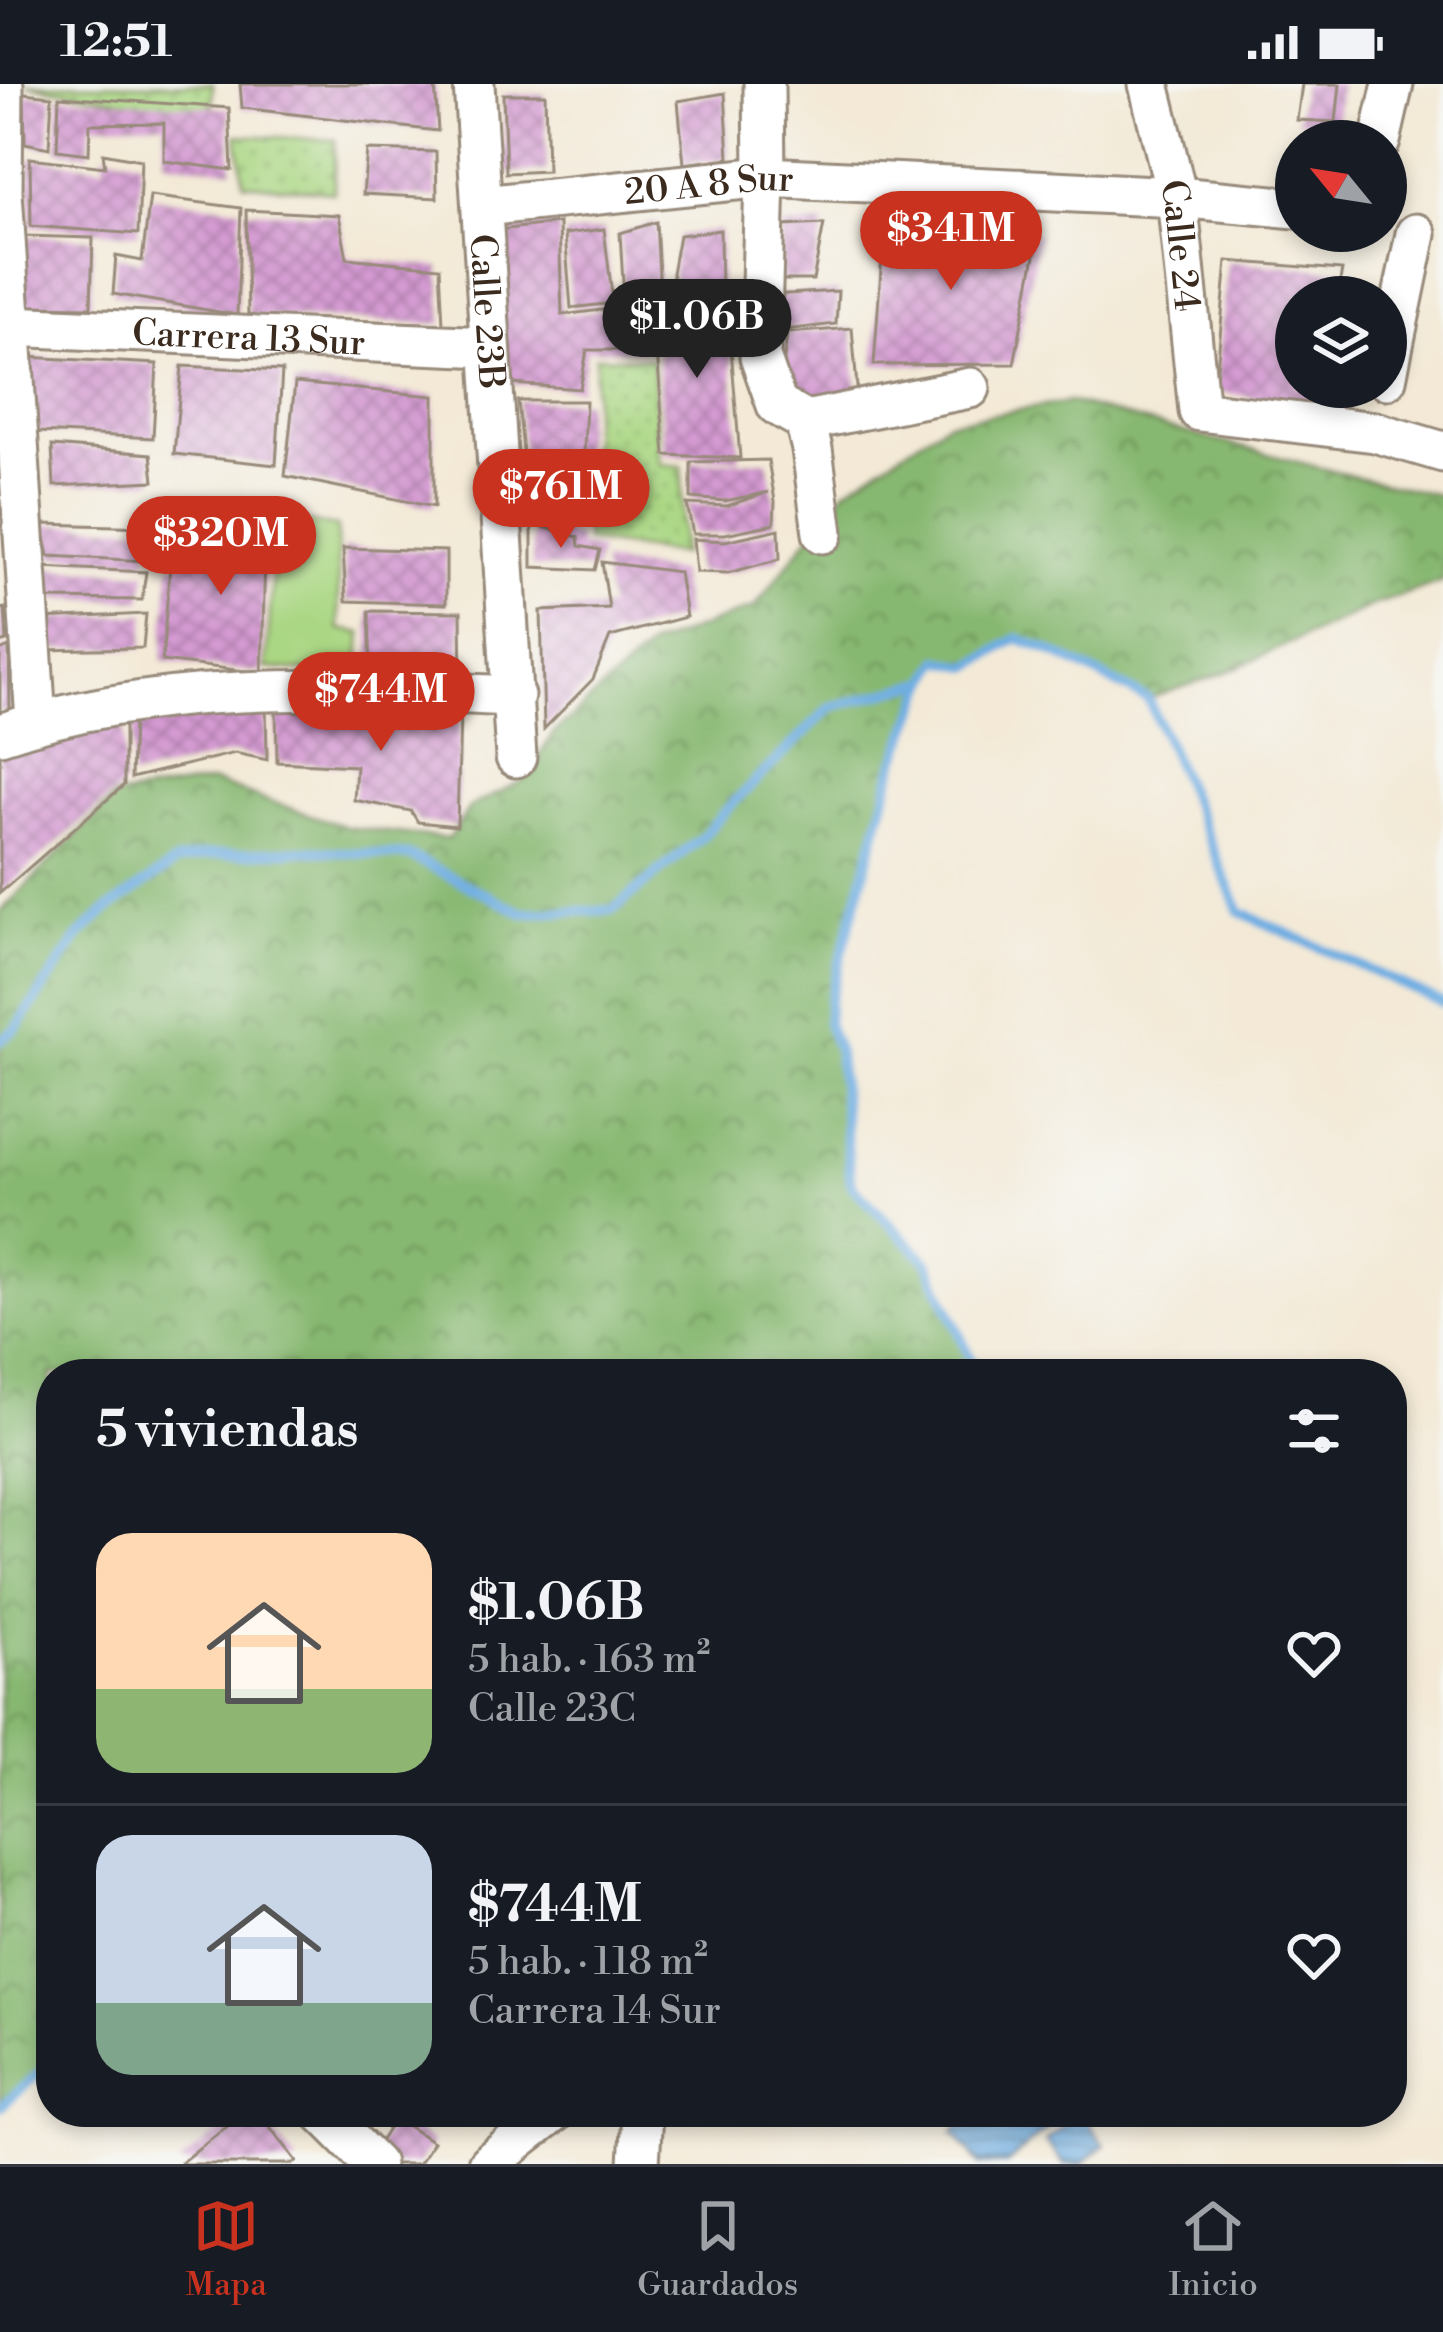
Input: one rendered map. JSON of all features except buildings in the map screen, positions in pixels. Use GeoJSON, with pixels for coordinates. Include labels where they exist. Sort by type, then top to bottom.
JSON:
{"type":"FeatureCollection","features":[{"type":"Feature","properties":{"kind":"street"},"geometry":{"type":"LineString","coordinates":[[3,84],[1,193],[10,326],[18,728],[140,699],[259,690],[514,695]]}},
{"type":"Feature","properties":{"kind":"street","name":"Calle 23B"},"geometry":{"type":"LineString","coordinates":[[474,84],[517,757]]}},
{"type":"Feature","properties":{"kind":"street"},"geometry":{"type":"LineString","coordinates":[[764,84],[760,357],[777,405],[805,421],[970,388]]}},
{"type":"Feature","properties":{"kind":"street","name":"Calle 24"},"geometry":{"type":"LineString","coordinates":[[1149,84],[1177,197],[1199,411],[1375,432]]}},
{"type":"Feature","properties":{"kind":"street"},"geometry":{"type":"LineString","coordinates":[[1385,120],[1393,84]]}},
{"type":"Feature","properties":{"kind":"street","name":"20 A 8 Sur"},"geometry":{"type":"LineString","coordinates":[[482,206],[765,177],[1275,206]]}},
{"type":"Feature","properties":{"kind":"street"},"geometry":{"type":"LineString","coordinates":[[1406,276],[1415,233]]}},
{"type":"Feature","properties":{"kind":"street","name":"Carrera 13 Sur"},"geometry":{"type":"LineString","coordinates":[[10,326],[489,347]]}},
{"type":"Feature","properties":{"kind":"street"},"geometry":{"type":"LineString","coordinates":[[1380,408],[1375,432],[1443,452]]}},
{"type":"Feature","properties":{"kind":"street"},"geometry":{"type":"LineString","coordinates":[[805,421],[823,533]]}},
{"type":"Feature","properties":{"kind":"street"},"geometry":{"type":"LineString","coordinates":[[337,2127],[374,2164]]}},
{"type":"Feature","properties":{"kind":"street"},"geometry":{"type":"LineString","coordinates":[[488,2164],[535,2127]]}},
{"type":"Feature","properties":{"kind":"street"},"geometry":{"type":"LineString","coordinates":[[639,2164],[641,2127]]}},
{"type":"Feature","properties":{"kind":"green space"},"geometry":{"type":"Polygon","coordinates":[[[26,84],[213,84],[211,116],[26,84]]]}},
{"type":"Feature","properties":{"kind":"green space"},"geometry":{"type":"Polygon","coordinates":[[[237,135],[335,140],[334,192],[244,183],[237,135]]]}},
{"type":"Feature","properties":{"kind":"green space"},"geometry":{"type":"Polygon","coordinates":[[[596,356],[652,359],[660,464],[682,466],[682,554],[585,541],[596,356]]]}},
{"type":"Feature","properties":{"kind":"green space"},"geometry":{"type":"Polygon","coordinates":[[[1069,402],[1443,496],[1443,581],[1379,603],[1224,673],[1148,699],[1017,638],[978,662],[940,660],[895,763],[829,1001],[827,1023],[838,1052],[851,1185],[928,1262],[970,1359],[36,1359],[36,2076],[0,2107],[0,912],[115,797],[212,782],[346,827],[449,839],[470,807],[526,779],[552,735],[650,646],[755,607],[845,490],[947,422],[1069,402]]]}},
{"type":"Feature","properties":{"kind":"green space"},"geometry":{"type":"Polygon","coordinates":[[[277,517],[337,527],[339,629],[362,633],[359,675],[266,668],[277,517]]]}},
{"type":"Feature","properties":{"kind":"water"},"geometry":{"type":"Polygon","coordinates":[[[959,2127],[1049,2127],[1006,2164],[980,2164],[953,2132],[959,2127]]]}},
{"type":"Feature","properties":{"kind":"water"},"geometry":{"type":"Polygon","coordinates":[[[1061,2127],[1091,2127],[1105,2145],[1082,2164],[1064,2164],[1045,2141],[1061,2127]]]}},
{"type":"Feature","properties":{"kind":"waterway"},"geometry":{"type":"LineString","coordinates":[[970,1359],[928,1262],[851,1185],[838,1052],[827,1023],[829,1001],[895,763],[940,660],[970,667],[1017,638],[1148,699],[1240,912],[1443,1003]]}},
{"type":"Feature","properties":{"kind":"waterway"},"geometry":{"type":"LineString","coordinates":[[0,1041],[17,1028],[78,937],[106,911],[176,862],[208,855],[304,850],[410,856],[523,913],[613,910],[703,836],[831,707],[928,681]]}},
{"type":"Feature","properties":{"kind":"waterway"},"geometry":{"type":"LineString","coordinates":[[0,2107],[36,2076]]}}]}
